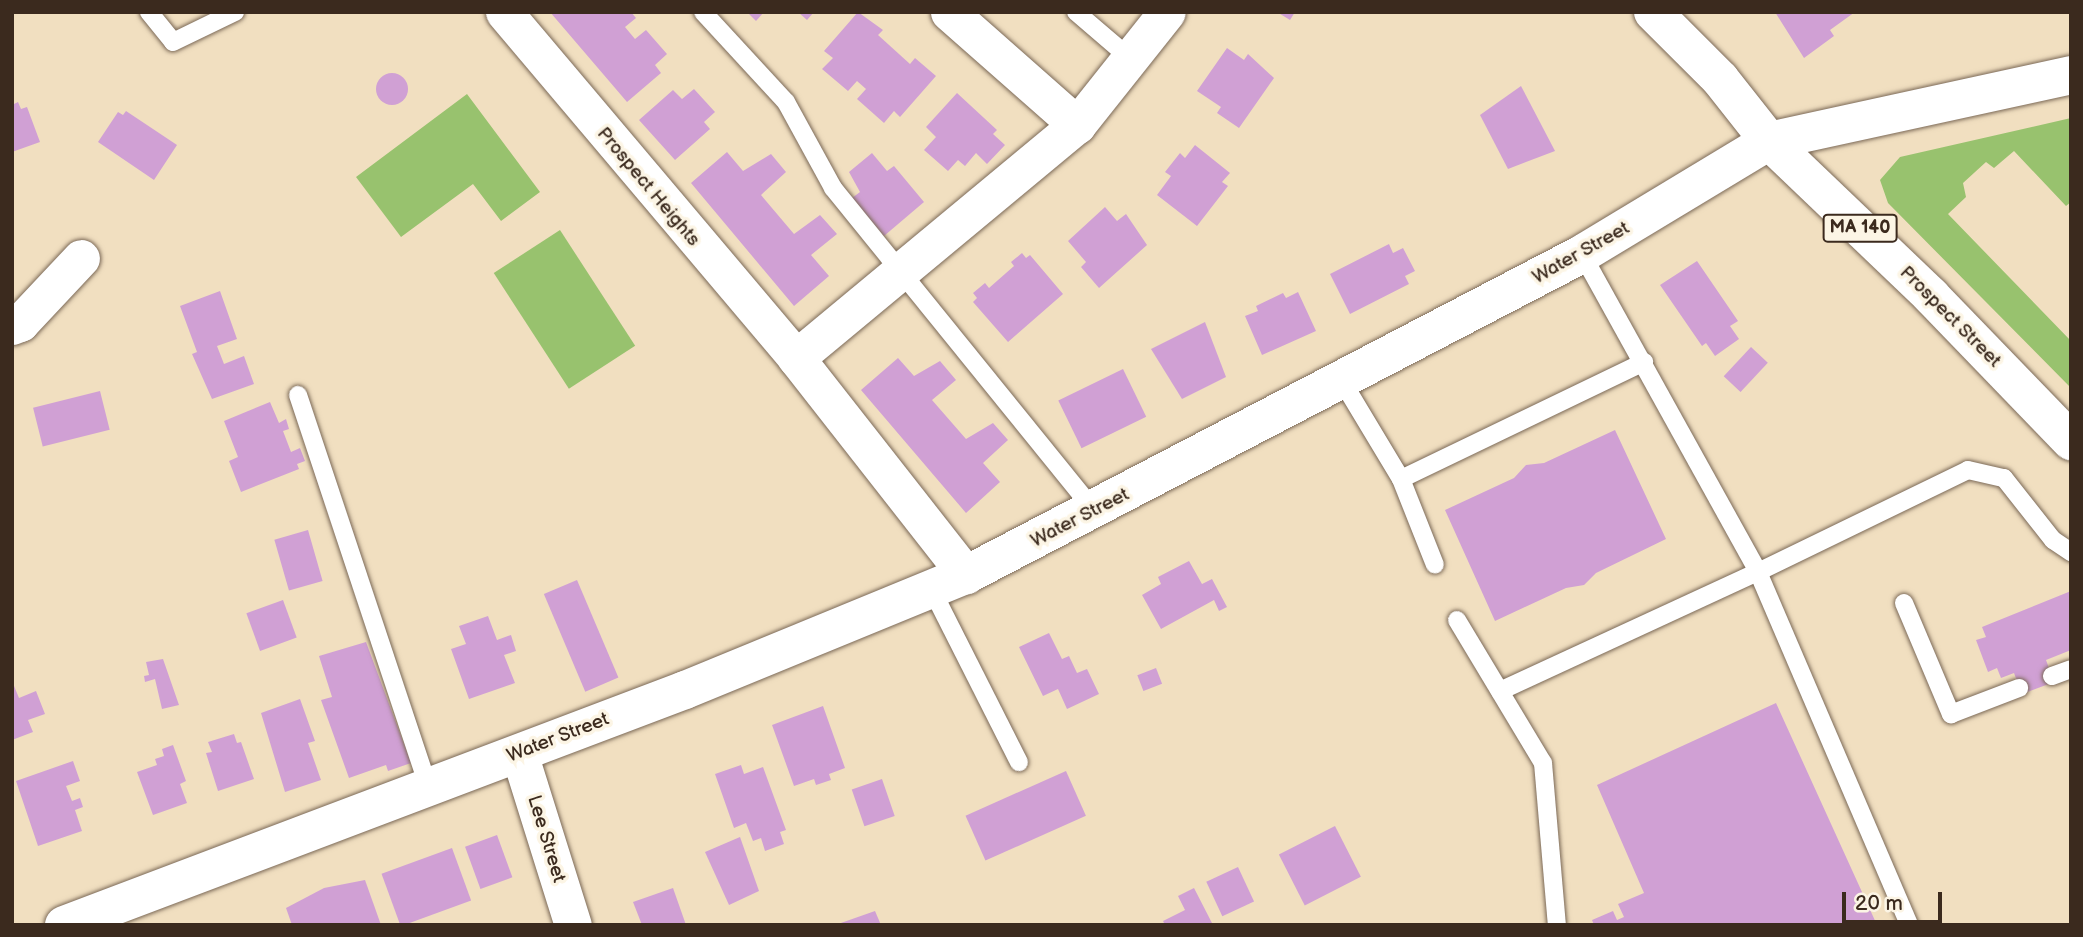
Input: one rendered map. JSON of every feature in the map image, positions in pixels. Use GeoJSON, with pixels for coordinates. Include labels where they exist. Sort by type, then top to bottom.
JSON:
{"type":"FeatureCollection","features":[{"type":"Feature","properties":{"kind":"street","name":"Prospect Heights"},"geometry":{"type":"LineString","coordinates":[[504,12],[796,358],[949,583]]}},
{"type":"Feature","properties":{"kind":"street"},"geometry":{"type":"LineString","coordinates":[[949,12],[1077,125]]}},
{"type":"Feature","properties":{"kind":"street"},"geometry":{"type":"LineString","coordinates":[[796,358],[1077,125],[1132,60],[1167,12]]}},
{"type":"Feature","properties":{"kind":"street","name":"Prospect Street"},"geometry":{"type":"LineString","coordinates":[[1653,12],[1720,79],[1769,141],[1931,296],[2071,441]]}},
{"type":"Feature","properties":{"kind":"street","name":"Water Street"},"geometry":{"type":"LineString","coordinates":[[64,925],[429,788],[949,583],[1095,511],[1582,254],[1769,141],[2071,75]]}},
{"type":"Feature","properties":{"kind":"street"},"geometry":{"type":"LineString","coordinates":[[12,326],[20,324],[80,258]]}},
{"type":"Feature","properties":{"kind":"street","name":"Lee Street"},"geometry":{"type":"LineString","coordinates":[[519,753],[573,925]]}},
{"type":"Feature","properties":{"kind":"lane"},"geometry":{"type":"LineString","coordinates":[[149,12],[173,42],[235,12]]}},
{"type":"Feature","properties":{"kind":"lane"},"geometry":{"type":"LineString","coordinates":[[703,12],[786,102],[833,188],[904,270],[922,303],[1095,511]]}},
{"type":"Feature","properties":{"kind":"lane"},"geometry":{"type":"LineString","coordinates":[[1076,12],[1132,60]]}},
{"type":"Feature","properties":{"kind":"lane"},"geometry":{"type":"LineString","coordinates":[[1582,254],[1758,572],[1909,925]]}},
{"type":"Feature","properties":{"kind":"lane"},"geometry":{"type":"LineString","coordinates":[[1401,479],[1644,362]]}},
{"type":"Feature","properties":{"kind":"lane"},"geometry":{"type":"LineString","coordinates":[[1342,382],[1401,479],[1435,565]]}},
{"type":"Feature","properties":{"kind":"lane"},"geometry":{"type":"LineString","coordinates":[[298,395],[429,788]]}},
{"type":"Feature","properties":{"kind":"lane"},"geometry":{"type":"LineString","coordinates":[[1500,691],[1758,572],[1968,470],[2004,478],[2053,540],[2071,552]]}},
{"type":"Feature","properties":{"kind":"lane"},"geometry":{"type":"LineString","coordinates":[[949,583],[1019,762]]}},
{"type":"Feature","properties":{"kind":"lane"},"geometry":{"type":"LineString","coordinates":[[1904,603],[1951,714],[2019,688]]}},
{"type":"Feature","properties":{"kind":"lane"},"geometry":{"type":"LineString","coordinates":[[1457,620],[1543,763],[1557,925]]}},
{"type":"Feature","properties":{"kind":"lane"},"geometry":{"type":"LineString","coordinates":[[2052,676],[2071,669]]}},
{"type":"Feature","properties":{"kind":"green space"},"geometry":{"type":"Polygon","coordinates":[[[467,94],[540,192],[501,221],[473,184],[401,237],[356,177],[467,94]]]}},
{"type":"Feature","properties":{"kind":"green space"},"geometry":{"type":"Polygon","coordinates":[[[2071,118],[2071,202],[2066,206],[2014,151],[1994,168],[1986,162],[1963,183],[1966,197],[1948,214],[2071,341],[2071,388],[1888,203],[1880,180],[1900,157],[2071,118]]]}},
{"type":"Feature","properties":{"kind":"green space"},"geometry":{"type":"Polygon","coordinates":[[[560,230],[635,346],[569,389],[494,273],[560,230]]]}},
{"type":"Feature","properties":{"kind":"building"},"geometry":{"type":"Polygon","coordinates":[[[550,12],[631,12],[636,18],[625,27],[635,39],[646,30],[667,54],[655,65],[661,73],[627,102],[550,12]]]}},
{"type":"Feature","properties":{"kind":"building"},"geometry":{"type":"Polygon","coordinates":[[[747,12],[764,12],[756,21],[747,12]]]}},
{"type":"Feature","properties":{"kind":"building"},"geometry":{"type":"Polygon","coordinates":[[[798,12],[814,12],[807,20],[798,12]]]}},
{"type":"Feature","properties":{"kind":"building"},"geometry":{"type":"Polygon","coordinates":[[[858,12],[883,30],[878,35],[910,64],[915,58],[936,76],[900,117],[894,111],[884,123],[857,99],[866,89],[857,81],[848,91],[822,69],[833,58],[824,51],[858,12]]]}},
{"type":"Feature","properties":{"kind":"building"},"geometry":{"type":"Polygon","coordinates":[[[1277,12],[1295,12],[1290,20],[1277,12]]]}},
{"type":"Feature","properties":{"kind":"building"},"geometry":{"type":"Polygon","coordinates":[[[1775,12],[1855,12],[1830,30],[1834,36],[1804,58],[1775,12]]]}},
{"type":"Feature","properties":{"kind":"building"},"geometry":{"type":"Polygon","coordinates":[[[1227,48],[1244,60],[1248,54],[1274,78],[1239,128],[1217,113],[1221,107],[1197,91],[1227,48]]]}},
{"type":"Feature","properties":{"kind":"building"},"geometry":{"type":"Polygon","coordinates":[[[392,73],[403,78],[408,89],[403,100],[392,105],[381,100],[376,89],[381,78],[392,73]]]}},
{"type":"Feature","properties":{"kind":"building"},"geometry":{"type":"Polygon","coordinates":[[[1521,86],[1555,151],[1508,169],[1480,115],[1521,86]]]}},
{"type":"Feature","properties":{"kind":"building"},"geometry":{"type":"Polygon","coordinates":[[[694,89],[715,112],[704,122],[710,129],[675,160],[639,120],[673,90],[682,99],[694,89]]]}},
{"type":"Feature","properties":{"kind":"building"},"geometry":{"type":"Polygon","coordinates":[[[957,93],[997,130],[993,134],[1005,145],[987,164],[976,153],[965,166],[958,160],[948,171],[924,150],[936,137],[926,127],[957,93]]]}},
{"type":"Feature","properties":{"kind":"building"},"geometry":{"type":"Polygon","coordinates":[[[18,102],[21,109],[27,107],[40,142],[12,152],[12,105],[18,102]]]}},
{"type":"Feature","properties":{"kind":"building"},"geometry":{"type":"Polygon","coordinates":[[[126,111],[177,145],[154,180],[98,142],[118,112],[123,115],[126,111]]]}},
{"type":"Feature","properties":{"kind":"building"},"geometry":{"type":"Polygon","coordinates":[[[1195,145],[1230,173],[1222,182],[1228,186],[1197,226],[1157,195],[1171,176],[1165,172],[1180,153],[1185,158],[1195,145]]]}},
{"type":"Feature","properties":{"kind":"building"},"geometry":{"type":"Polygon","coordinates":[[[727,152],[743,171],[771,154],[786,172],[761,195],[794,234],[820,215],[837,234],[811,255],[829,276],[794,306],[691,183],[727,152]]]}},
{"type":"Feature","properties":{"kind":"building"},"geometry":{"type":"Polygon","coordinates":[[[872,153],[887,171],[894,166],[924,202],[884,236],[852,198],[860,192],[849,172],[872,153]]]}},
{"type":"Feature","properties":{"kind":"building"},"geometry":{"type":"Polygon","coordinates":[[[1105,207],[1117,221],[1126,214],[1147,245],[1099,288],[1081,267],[1086,262],[1068,241],[1105,207]]]}},
{"type":"Feature","properties":{"kind":"building"},"geometry":{"type":"Polygon","coordinates":[[[1389,244],[1393,253],[1403,248],[1415,271],[1405,276],[1409,284],[1350,314],[1330,274],[1389,244]]]}},
{"type":"Feature","properties":{"kind":"building"},"geometry":{"type":"Polygon","coordinates":[[[1022,253],[1026,258],[1030,255],[1063,294],[1008,342],[973,302],[977,298],[973,293],[985,283],[989,288],[1014,266],[1011,262],[1022,253]]]}},
{"type":"Feature","properties":{"kind":"building"},"geometry":{"type":"Polygon","coordinates":[[[1697,261],[1738,321],[1730,326],[1739,339],[1715,356],[1706,343],[1702,346],[1660,285],[1697,261]]]}},
{"type":"Feature","properties":{"kind":"building"},"geometry":{"type":"Polygon","coordinates":[[[220,291],[237,339],[217,346],[224,364],[244,356],[254,384],[212,399],[192,354],[197,352],[180,306],[220,291]]]}},
{"type":"Feature","properties":{"kind":"building"},"geometry":{"type":"Polygon","coordinates":[[[1298,292],[1316,331],[1262,355],[1245,316],[1258,311],[1256,306],[1283,293],[1286,298],[1298,292]]]}},
{"type":"Feature","properties":{"kind":"building"},"geometry":{"type":"Polygon","coordinates":[[[1205,322],[1226,377],[1182,399],[1151,349],[1205,322]]]}},
{"type":"Feature","properties":{"kind":"building"},"geometry":{"type":"Polygon","coordinates":[[[1751,347],[1768,363],[1741,392],[1724,376],[1751,347]]]}},
{"type":"Feature","properties":{"kind":"building"},"geometry":{"type":"Polygon","coordinates":[[[898,358],[914,376],[940,361],[956,380],[932,400],[966,439],[993,423],[1008,440],[983,463],[1000,482],[966,513],[861,390],[898,358]]]}},
{"type":"Feature","properties":{"kind":"building"},"geometry":{"type":"Polygon","coordinates":[[[1123,369],[1146,417],[1082,448],[1058,401],[1123,369]]]}},
{"type":"Feature","properties":{"kind":"building"},"geometry":{"type":"Polygon","coordinates":[[[100,391],[110,430],[43,447],[33,408],[100,391]]]}},
{"type":"Feature","properties":{"kind":"building"},"geometry":{"type":"Polygon","coordinates":[[[270,402],[279,423],[286,419],[289,429],[283,431],[291,452],[300,448],[305,461],[297,464],[299,469],[241,492],[229,461],[238,457],[224,421],[270,402]]]}},
{"type":"Feature","properties":{"kind":"building"},"geometry":{"type":"Polygon","coordinates":[[[1615,430],[1666,539],[1596,573],[1584,585],[1566,588],[1495,621],[1445,510],[1514,478],[1526,465],[1544,463],[1615,430]]]}},
{"type":"Feature","properties":{"kind":"building"},"geometry":{"type":"Polygon","coordinates":[[[308,530],[323,581],[289,591],[274,540],[308,530]]]}},
{"type":"Feature","properties":{"kind":"building"},"geometry":{"type":"Polygon","coordinates":[[[1189,561],[1202,584],[1212,579],[1227,607],[1219,611],[1214,600],[1161,629],[1142,595],[1161,584],[1158,577],[1189,561]]]}},
{"type":"Feature","properties":{"kind":"building"},"geometry":{"type":"Polygon","coordinates":[[[577,580],[618,678],[585,692],[544,594],[577,580]]]}},
{"type":"Feature","properties":{"kind":"building"},"geometry":{"type":"Polygon","coordinates":[[[2071,591],[2071,650],[2046,660],[2054,682],[2022,694],[2014,673],[2001,678],[1997,668],[1988,672],[1976,640],[1986,637],[1982,627],[2071,591]]]}},
{"type":"Feature","properties":{"kind":"building"},"geometry":{"type":"Polygon","coordinates":[[[283,600],[297,638],[260,651],[246,613],[283,600]]]}},
{"type":"Feature","properties":{"kind":"building"},"geometry":{"type":"Polygon","coordinates":[[[488,616],[497,640],[511,635],[516,651],[504,655],[515,683],[469,699],[451,649],[466,644],[459,626],[488,616]]]}},
{"type":"Feature","properties":{"kind":"building"},"geometry":{"type":"Polygon","coordinates":[[[1049,633],[1062,659],[1069,656],[1077,673],[1087,669],[1099,694],[1067,709],[1058,689],[1043,696],[1019,647],[1049,633]]]}},
{"type":"Feature","properties":{"kind":"building"},"geometry":{"type":"Polygon","coordinates":[[[366,642],[411,763],[388,771],[386,765],[349,778],[321,700],[332,697],[319,656],[366,642]]]}},
{"type":"Feature","properties":{"kind":"building"},"geometry":{"type":"Polygon","coordinates":[[[163,659],[179,705],[162,709],[155,679],[145,682],[144,676],[149,675],[146,662],[163,659]]]}},
{"type":"Feature","properties":{"kind":"building"},"geometry":{"type":"Polygon","coordinates":[[[1156,668],[1162,684],[1143,691],[1137,675],[1156,668]]]}},
{"type":"Feature","properties":{"kind":"building"},"geometry":{"type":"Polygon","coordinates":[[[12,681],[19,698],[36,691],[45,714],[28,720],[33,732],[12,740],[12,681]]]}},
{"type":"Feature","properties":{"kind":"building"},"geometry":{"type":"Polygon","coordinates":[[[300,699],[315,741],[308,743],[321,780],[285,792],[261,713],[300,699]]]}},
{"type":"Feature","properties":{"kind":"building"},"geometry":{"type":"Polygon","coordinates":[[[1776,703],[1877,925],[1594,925],[1592,920],[1613,911],[1617,920],[1624,917],[1618,904],[1644,893],[1597,785],[1776,703]]]}},
{"type":"Feature","properties":{"kind":"building"},"geometry":{"type":"Polygon","coordinates":[[[823,706],[845,768],[829,774],[831,780],[816,785],[814,779],[794,786],[772,725],[823,706]]]}},
{"type":"Feature","properties":{"kind":"building"},"geometry":{"type":"Polygon","coordinates":[[[234,734],[237,743],[241,742],[254,779],[218,791],[206,753],[212,752],[208,742],[234,734]]]}},
{"type":"Feature","properties":{"kind":"building"},"geometry":{"type":"Polygon","coordinates":[[[173,745],[186,781],[180,784],[187,803],[153,815],[137,772],[157,765],[155,759],[164,756],[162,749],[173,745]]]}},
{"type":"Feature","properties":{"kind":"building"},"geometry":{"type":"Polygon","coordinates":[[[73,761],[80,781],[66,786],[72,801],[80,798],[83,807],[75,810],[82,831],[38,846],[16,781],[73,761]]]}},
{"type":"Feature","properties":{"kind":"building"},"geometry":{"type":"Polygon","coordinates":[[[741,765],[744,774],[763,767],[786,830],[780,832],[784,844],[765,851],[761,838],[753,841],[746,823],[734,828],[715,774],[741,765]]]}},
{"type":"Feature","properties":{"kind":"building"},"geometry":{"type":"Polygon","coordinates":[[[1066,771],[1086,816],[985,861],[966,816],[1066,771]]]}},
{"type":"Feature","properties":{"kind":"building"},"geometry":{"type":"Polygon","coordinates":[[[882,779],[895,816],[864,826],[852,789],[882,779]]]}},
{"type":"Feature","properties":{"kind":"building"},"geometry":{"type":"Polygon","coordinates":[[[1335,826],[1361,877],[1305,905],[1279,855],[1335,826]]]}},
{"type":"Feature","properties":{"kind":"building"},"geometry":{"type":"Polygon","coordinates":[[[497,835],[512,877],[480,889],[465,847],[497,835]]]}},
{"type":"Feature","properties":{"kind":"building"},"geometry":{"type":"Polygon","coordinates":[[[740,837],[759,891],[729,905],[705,852],[740,837]]]}},
{"type":"Feature","properties":{"kind":"building"},"geometry":{"type":"Polygon","coordinates":[[[452,848],[471,901],[400,925],[382,874],[452,848]]]}},
{"type":"Feature","properties":{"kind":"building"},"geometry":{"type":"Polygon","coordinates":[[[1238,867],[1254,901],[1222,916],[1206,882],[1238,867]]]}},
{"type":"Feature","properties":{"kind":"building"},"geometry":{"type":"Polygon","coordinates":[[[365,880],[381,925],[292,925],[286,908],[324,888],[365,880]]]}},
{"type":"Feature","properties":{"kind":"building"},"geometry":{"type":"Polygon","coordinates":[[[673,888],[686,925],[642,925],[633,902],[673,888]]]}},
{"type":"Feature","properties":{"kind":"building"},"geometry":{"type":"Polygon","coordinates":[[[1194,888],[1213,925],[1165,925],[1163,921],[1185,910],[1178,896],[1194,888]]]}},
{"type":"Feature","properties":{"kind":"building"},"geometry":{"type":"Polygon","coordinates":[[[875,911],[881,925],[838,924],[875,911]]]}}]}
